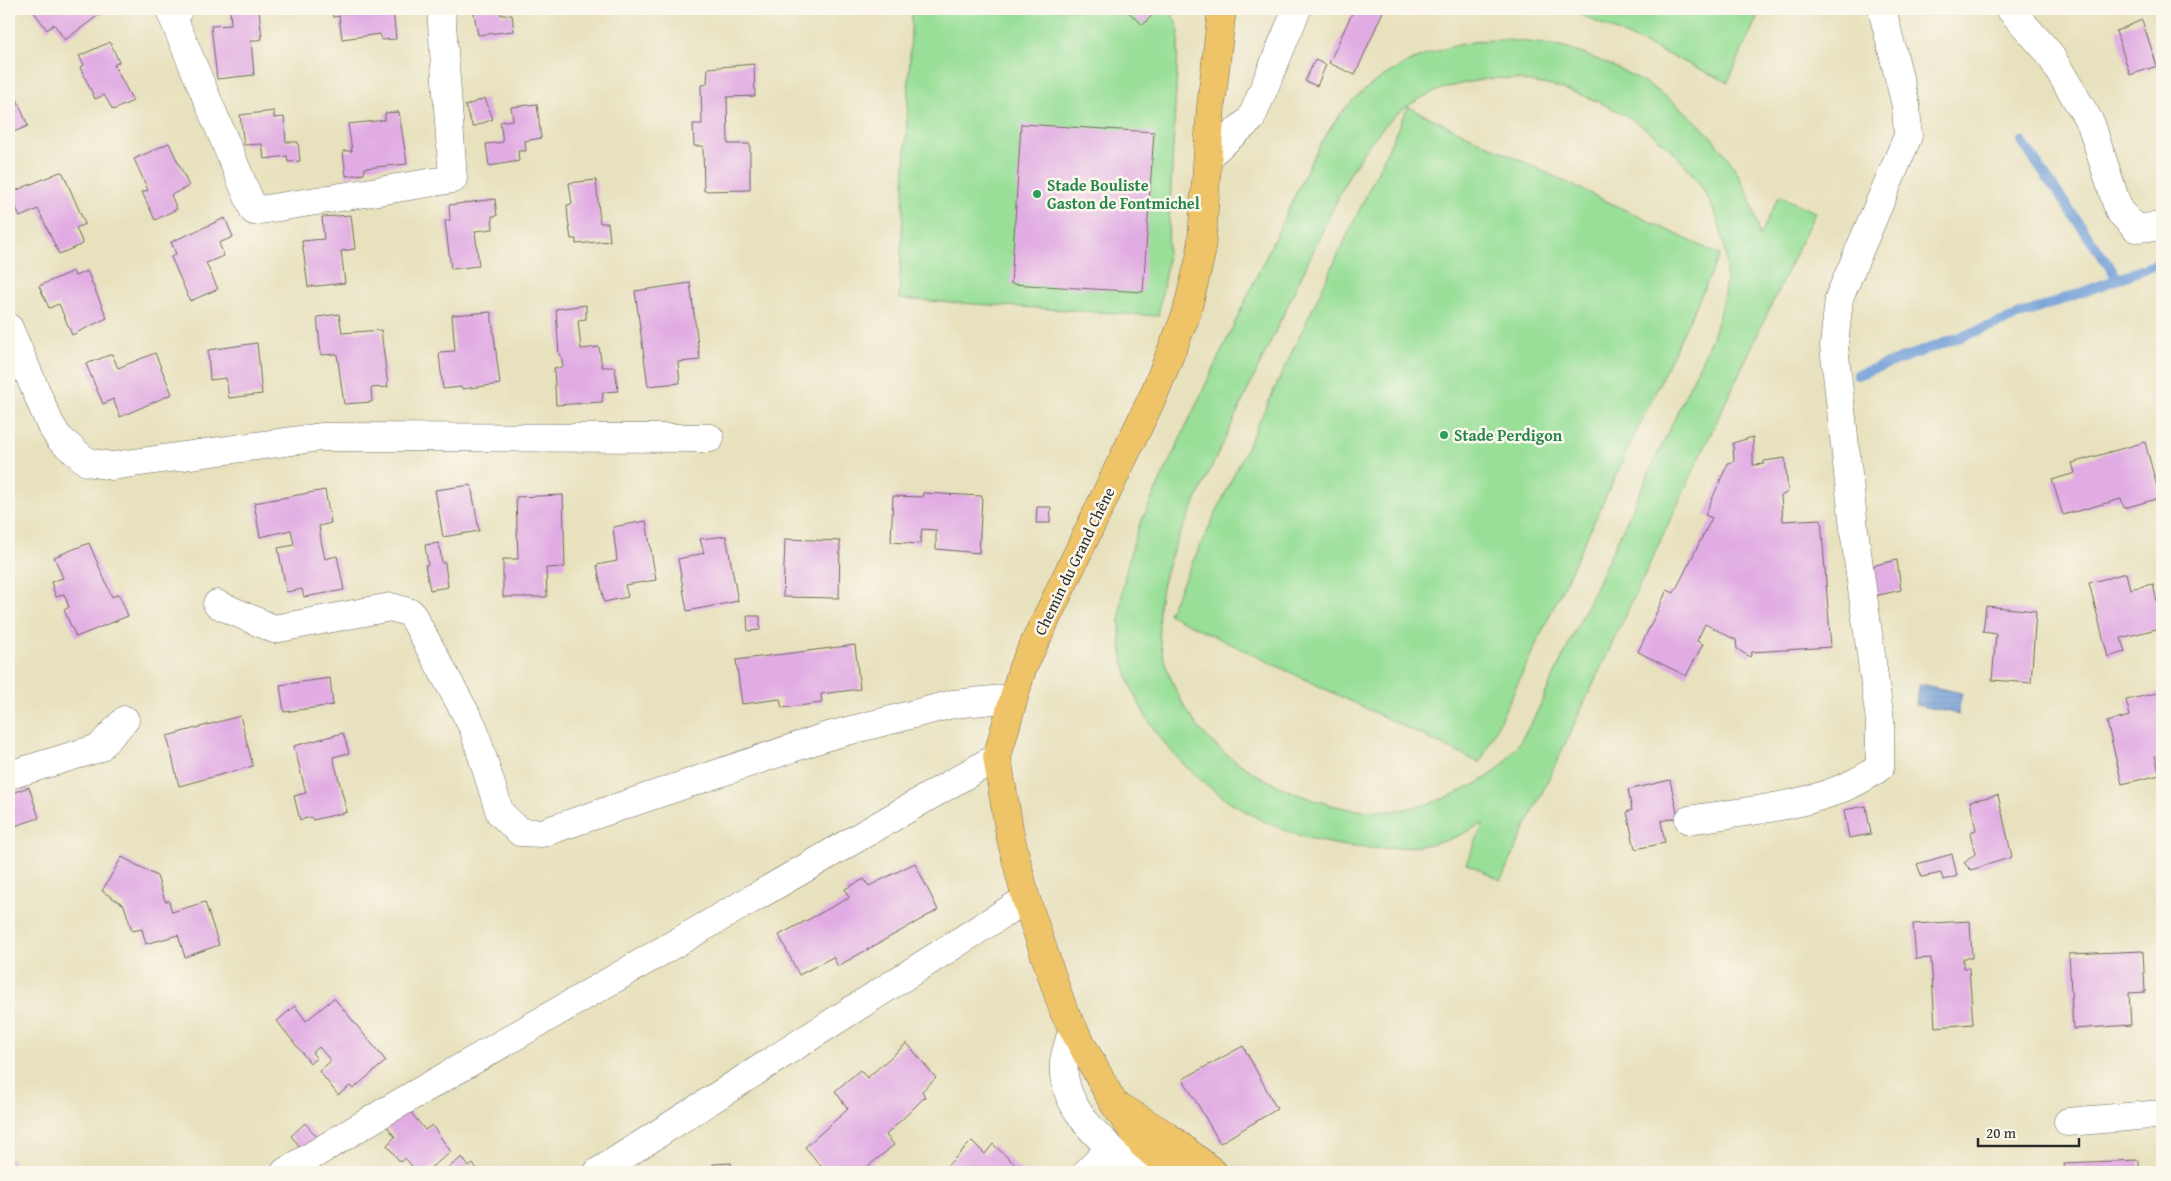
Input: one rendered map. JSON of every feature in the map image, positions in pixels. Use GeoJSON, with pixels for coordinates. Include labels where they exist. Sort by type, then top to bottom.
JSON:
{"type":"FeatureCollection","features":[{"type":"Feature","properties":{"kind":"main road","name":"Chemin du Grand Chêne"},"geometry":{"type":"LineString","coordinates":[[1175,1172],[1142,1144],[1114,1104],[1064,1012],[1026,899],[1010,835],[997,756],[1022,669],[1154,394],[1186,315],[1201,254],[1222,9]]}},
{"type":"Feature","properties":{"kind":"main road"},"geometry":{"type":"LineString","coordinates":[[1114,1104],[1166,1135],[1213,1172]]}},
{"type":"Feature","properties":{"kind":"street"},"geometry":{"type":"LineString","coordinates":[[179,9],[171,13],[254,211],[453,179],[440,9]]}},
{"type":"Feature","properties":{"kind":"street"},"geometry":{"type":"LineString","coordinates":[[1208,156],[1251,119],[1297,9]]}},
{"type":"Feature","properties":{"kind":"street"},"geometry":{"type":"LineString","coordinates":[[1689,820],[1819,798],[1863,780],[1880,767],[1880,721],[1855,537],[1834,346],[1839,298],[1908,136],[1906,106],[1882,9]]}},
{"type":"Feature","properties":{"kind":"street"},"geometry":{"type":"LineString","coordinates":[[2010,9],[2050,53],[2091,124],[2119,211],[2136,228],[2162,228]]}},
{"type":"Feature","properties":{"kind":"street"},"geometry":{"type":"LineString","coordinates":[[9,328],[50,424],[59,438],[86,462],[112,466],[322,437],[710,438]]}},
{"type":"Feature","properties":{"kind":"street"},"geometry":{"type":"LineString","coordinates":[[217,604],[274,630],[391,607],[411,613],[473,727],[500,813],[520,832],[542,833],[828,736],[953,704],[1014,698]]}},
{"type":"Feature","properties":{"kind":"street"},"geometry":{"type":"LineString","coordinates":[[9,775],[99,748],[125,720]]}},
{"type":"Feature","properties":{"kind":"street"},"geometry":{"type":"LineString","coordinates":[[285,1172],[386,1111],[997,756]]}},
{"type":"Feature","properties":{"kind":"street"},"geometry":{"type":"LineString","coordinates":[[598,1172],[1026,899]]}},
{"type":"Feature","properties":{"kind":"street"},"geometry":{"type":"LineString","coordinates":[[1073,1028],[1064,1062],[1065,1082],[1074,1103],[1095,1134],[1138,1172]]}},
{"type":"Feature","properties":{"kind":"street"},"geometry":{"type":"LineString","coordinates":[[2068,1122],[2162,1114]]}},
{"type":"Feature","properties":{"kind":"street"},"geometry":{"type":"LineString","coordinates":[[1087,1172],[1110,1148]]}},
{"type":"Feature","properties":{"kind":"green space","name":"Stade Bouliste Gaston de Fontmichel"},"geometry":{"type":"Polygon","coordinates":[[[912,9],[1170,9],[1179,31],[1167,264],[1158,316],[899,299],[912,9]]]}},
{"type":"Feature","properties":{"kind":"green space"},"geometry":{"type":"Polygon","coordinates":[[[1568,9],[1761,9],[1728,82],[1568,9]]]}},
{"type":"Feature","properties":{"kind":"green space"},"geometry":{"type":"Polygon","coordinates":[[[1501,40],[1542,44],[1577,52],[1608,64],[1638,79],[1668,98],[1695,120],[1718,145],[1737,173],[1751,204],[1759,237],[1779,196],[1815,212],[1501,880],[1466,863],[1484,823],[1451,839],[1423,845],[1391,848],[1343,846],[1281,829],[1251,814],[1222,796],[1195,775],[1170,750],[1150,723],[1134,694],[1124,663],[1121,646],[1120,611],[1125,576],[1139,526],[1311,161],[1340,115],[1364,90],[1391,72],[1421,57],[1436,51],[1477,41],[1501,40]],[[1500,78],[1449,87],[1427,95],[1408,106],[1392,119],[1361,155],[1347,179],[1176,543],[1164,578],[1159,614],[1162,651],[1174,686],[1185,708],[1199,728],[1215,745],[1235,761],[1259,776],[1310,799],[1336,806],[1385,811],[1429,804],[1446,798],[1484,779],[1500,767],[1511,755],[1536,714],[1707,349],[1722,303],[1725,287],[1725,255],[1719,225],[1707,197],[1690,171],[1668,148],[1644,128],[1617,111],[1589,98],[1534,82],[1500,78]]]}},
{"type":"Feature","properties":{"kind":"green space","name":"Stade Perdigon"},"geometry":{"type":"Polygon","coordinates":[[[1408,107],[1720,255],[1480,763],[1168,614],[1408,107]]]}},
{"type":"Feature","properties":{"kind":"water"},"geometry":{"type":"Polygon","coordinates":[[[1920,684],[1962,693],[1958,714],[1915,705],[1920,684]]]}},
{"type":"Feature","properties":{"kind":"building"},"geometry":{"type":"Polygon","coordinates":[[[32,9],[107,9],[65,40],[54,24],[47,30],[32,9]]]}},
{"type":"Feature","properties":{"kind":"building"},"geometry":{"type":"Polygon","coordinates":[[[230,9],[259,9],[262,39],[251,41],[254,75],[217,79],[211,26],[231,25],[230,9]]]}},
{"type":"Feature","properties":{"kind":"building"},"geometry":{"type":"Polygon","coordinates":[[[331,9],[393,9],[396,39],[381,40],[380,34],[342,39],[339,16],[333,17],[331,9]]]}},
{"type":"Feature","properties":{"kind":"building"},"geometry":{"type":"Polygon","coordinates":[[[473,9],[500,9],[501,15],[512,15],[514,31],[478,35],[473,9]]]}},
{"type":"Feature","properties":{"kind":"building"},"geometry":{"type":"Polygon","coordinates":[[[1125,9],[1158,9],[1143,25],[1125,9]]]}},
{"type":"Feature","properties":{"kind":"building"},"geometry":{"type":"Polygon","coordinates":[[[1354,9],[1384,9],[1355,75],[1329,63],[1354,9]]]}},
{"type":"Feature","properties":{"kind":"building"},"geometry":{"type":"Polygon","coordinates":[[[2162,10],[2162,31],[2155,13],[2162,10]]]}},
{"type":"Feature","properties":{"kind":"building"},"geometry":{"type":"Polygon","coordinates":[[[2142,20],[2157,66],[2130,75],[2116,31],[2142,20]]]}},
{"type":"Feature","properties":{"kind":"building"},"geometry":{"type":"Polygon","coordinates":[[[110,42],[119,62],[114,65],[133,101],[113,110],[104,95],[95,99],[80,67],[84,65],[79,56],[110,42]]]}},
{"type":"Feature","properties":{"kind":"building"},"geometry":{"type":"Polygon","coordinates":[[[1315,60],[1326,65],[1317,86],[1305,81],[1315,60]]]}},
{"type":"Feature","properties":{"kind":"building"},"geometry":{"type":"Polygon","coordinates":[[[754,64],[755,96],[727,97],[728,144],[750,144],[750,190],[704,191],[703,146],[694,146],[693,124],[702,124],[701,85],[707,84],[708,68],[754,64]]]}},
{"type":"Feature","properties":{"kind":"building"},"geometry":{"type":"Polygon","coordinates":[[[9,80],[28,126],[9,134],[9,80]]]}},
{"type":"Feature","properties":{"kind":"building"},"geometry":{"type":"Polygon","coordinates":[[[485,98],[493,119],[473,127],[465,106],[485,98]]]}},
{"type":"Feature","properties":{"kind":"building"},"geometry":{"type":"Polygon","coordinates":[[[537,104],[541,138],[525,141],[526,151],[518,151],[519,161],[489,166],[486,144],[503,142],[500,122],[513,120],[511,107],[537,104]]]}},
{"type":"Feature","properties":{"kind":"building"},"geometry":{"type":"Polygon","coordinates":[[[274,111],[274,118],[284,117],[286,142],[298,142],[300,161],[288,162],[287,156],[264,159],[262,144],[244,145],[240,115],[274,111]]]}},
{"type":"Feature","properties":{"kind":"building"},"geometry":{"type":"Polygon","coordinates":[[[399,112],[407,164],[365,168],[364,174],[346,176],[343,151],[352,151],[348,124],[385,120],[385,113],[399,112]]]}},
{"type":"Feature","properties":{"kind":"building"},"geometry":{"type":"Polygon","coordinates":[[[1021,124],[1154,132],[1143,292],[1011,284],[1021,124]]]}},
{"type":"Feature","properties":{"kind":"building"},"geometry":{"type":"Polygon","coordinates":[[[169,143],[189,186],[171,195],[177,209],[155,220],[142,192],[148,190],[134,159],[169,143]]]}},
{"type":"Feature","properties":{"kind":"building"},"geometry":{"type":"Polygon","coordinates":[[[60,172],[63,173],[85,224],[76,228],[83,244],[59,254],[38,209],[20,217],[10,193],[60,172]]]}},
{"type":"Feature","properties":{"kind":"building"},"geometry":{"type":"Polygon","coordinates":[[[596,180],[600,223],[608,223],[610,241],[576,244],[576,239],[571,239],[568,219],[567,205],[572,204],[569,183],[596,180]]]}},
{"type":"Feature","properties":{"kind":"building"},"geometry":{"type":"Polygon","coordinates":[[[495,199],[497,216],[492,216],[493,229],[475,231],[479,266],[451,269],[445,221],[450,220],[449,205],[495,199]]]}},
{"type":"Feature","properties":{"kind":"building"},"geometry":{"type":"Polygon","coordinates":[[[351,215],[355,249],[341,251],[345,283],[308,287],[302,241],[324,239],[322,217],[351,215]]]}},
{"type":"Feature","properties":{"kind":"building"},"geometry":{"type":"Polygon","coordinates":[[[225,218],[233,237],[219,243],[224,256],[206,263],[218,289],[190,301],[171,257],[176,254],[171,242],[225,218]]]}},
{"type":"Feature","properties":{"kind":"building"},"geometry":{"type":"Polygon","coordinates":[[[73,271],[75,276],[87,271],[107,318],[72,335],[59,304],[49,308],[39,286],[73,271]]]}},
{"type":"Feature","properties":{"kind":"building"},"geometry":{"type":"Polygon","coordinates":[[[690,283],[700,360],[678,362],[680,383],[648,386],[635,291],[690,283]]]}},
{"type":"Feature","properties":{"kind":"building"},"geometry":{"type":"Polygon","coordinates":[[[586,305],[586,319],[578,320],[581,349],[599,347],[602,367],[615,367],[618,391],[603,392],[602,402],[556,405],[554,368],[563,367],[561,355],[559,355],[556,309],[586,305]]]}},
{"type":"Feature","properties":{"kind":"building"},"geometry":{"type":"Polygon","coordinates":[[[491,312],[500,384],[462,389],[461,387],[443,389],[439,354],[440,352],[455,351],[452,315],[491,312]]]}},
{"type":"Feature","properties":{"kind":"building"},"geometry":{"type":"Polygon","coordinates":[[[339,314],[342,333],[381,330],[388,387],[371,388],[372,402],[344,404],[337,354],[321,355],[317,317],[339,314]]]}},
{"type":"Feature","properties":{"kind":"building"},"geometry":{"type":"Polygon","coordinates":[[[257,343],[262,394],[229,398],[226,378],[210,380],[208,350],[257,343]]]}},
{"type":"Feature","properties":{"kind":"building"},"geometry":{"type":"Polygon","coordinates":[[[155,353],[172,394],[120,417],[113,399],[103,404],[86,364],[112,354],[118,368],[155,353]]]}},
{"type":"Feature","properties":{"kind":"building"},"geometry":{"type":"Polygon","coordinates":[[[1753,437],[1753,465],[1764,464],[1764,461],[1785,458],[1788,492],[1781,496],[1783,521],[1821,519],[1831,647],[1752,652],[1750,657],[1737,649],[1736,640],[1705,624],[1697,641],[1703,644],[1686,676],[1638,652],[1667,590],[1674,593],[1712,518],[1705,515],[1728,463],[1734,462],[1733,443],[1753,437]]]}},
{"type":"Feature","properties":{"kind":"building"},"geometry":{"type":"Polygon","coordinates":[[[2145,442],[2160,498],[2124,508],[2121,499],[2063,515],[2052,480],[2075,473],[2072,463],[2145,442]]]}},
{"type":"Feature","properties":{"kind":"building"},"geometry":{"type":"Polygon","coordinates":[[[471,485],[479,531],[443,537],[435,490],[471,485]]]}},
{"type":"Feature","properties":{"kind":"building"},"geometry":{"type":"Polygon","coordinates":[[[325,490],[331,523],[319,526],[321,540],[325,559],[337,556],[344,590],[304,597],[302,589],[286,592],[278,548],[294,545],[291,530],[260,537],[254,503],[325,490]]]}},
{"type":"Feature","properties":{"kind":"building"},"geometry":{"type":"Polygon","coordinates":[[[923,493],[982,496],[979,553],[936,549],[936,530],[922,529],[920,544],[891,542],[893,496],[922,497],[923,493]]]}},
{"type":"Feature","properties":{"kind":"building"},"geometry":{"type":"Polygon","coordinates":[[[563,495],[565,567],[546,568],[547,597],[503,597],[503,559],[518,559],[516,497],[563,495]]]}},
{"type":"Feature","properties":{"kind":"building"},"geometry":{"type":"Polygon","coordinates":[[[1037,507],[1051,507],[1050,523],[1036,523],[1037,507]]]}},
{"type":"Feature","properties":{"kind":"building"},"geometry":{"type":"Polygon","coordinates":[[[646,521],[656,580],[625,585],[628,597],[604,602],[597,565],[617,561],[613,527],[646,521]]]}},
{"type":"Feature","properties":{"kind":"building"},"geometry":{"type":"Polygon","coordinates":[[[726,536],[738,601],[687,611],[678,559],[704,553],[700,539],[726,536]]]}},
{"type":"Feature","properties":{"kind":"building"},"geometry":{"type":"Polygon","coordinates":[[[785,539],[840,541],[839,598],[783,597],[785,539]]]}},
{"type":"Feature","properties":{"kind":"building"},"geometry":{"type":"Polygon","coordinates":[[[89,543],[112,597],[119,594],[128,616],[76,637],[64,610],[69,607],[64,594],[56,597],[51,582],[63,578],[54,557],[89,543]]]}},
{"type":"Feature","properties":{"kind":"building"},"geometry":{"type":"Polygon","coordinates":[[[439,543],[442,563],[445,563],[448,587],[430,590],[425,565],[428,565],[425,545],[439,543]]]}},
{"type":"Feature","properties":{"kind":"building"},"geometry":{"type":"Polygon","coordinates":[[[1897,560],[1901,590],[1875,596],[1871,566],[1897,560]]]}},
{"type":"Feature","properties":{"kind":"building"},"geometry":{"type":"Polygon","coordinates":[[[2126,573],[2130,589],[2153,584],[2159,611],[2157,611],[2160,628],[2121,638],[2125,652],[2108,657],[2089,583],[2126,573]]]}},
{"type":"Feature","properties":{"kind":"building"},"geometry":{"type":"Polygon","coordinates":[[[1986,606],[2036,611],[2031,683],[1992,680],[1996,634],[1983,632],[1986,606]]]}},
{"type":"Feature","properties":{"kind":"building"},"geometry":{"type":"Polygon","coordinates":[[[747,616],[760,616],[760,630],[748,631],[747,616]]]}},
{"type":"Feature","properties":{"kind":"building"},"geometry":{"type":"Polygon","coordinates":[[[855,645],[860,689],[821,694],[822,703],[782,708],[780,699],[742,704],[736,660],[855,645]]]}},
{"type":"Feature","properties":{"kind":"building"},"geometry":{"type":"Polygon","coordinates":[[[330,678],[333,705],[284,712],[280,685],[330,678]]]}},
{"type":"Feature","properties":{"kind":"building"},"geometry":{"type":"Polygon","coordinates":[[[2162,692],[2162,754],[2155,756],[2160,775],[2122,784],[2107,722],[2130,716],[2126,700],[2162,692]]]}},
{"type":"Feature","properties":{"kind":"building"},"geometry":{"type":"Polygon","coordinates":[[[240,716],[253,766],[179,786],[167,736],[240,716]]]}},
{"type":"Feature","properties":{"kind":"building"},"geometry":{"type":"Polygon","coordinates":[[[343,733],[349,753],[333,757],[347,812],[313,820],[311,817],[300,820],[294,796],[306,793],[294,746],[343,733]]]}},
{"type":"Feature","properties":{"kind":"building"},"geometry":{"type":"Polygon","coordinates":[[[1670,780],[1678,817],[1661,821],[1665,843],[1635,849],[1627,812],[1632,810],[1628,790],[1670,780]]]}},
{"type":"Feature","properties":{"kind":"building"},"geometry":{"type":"Polygon","coordinates":[[[29,787],[39,818],[9,828],[9,794],[29,787]]]}},
{"type":"Feature","properties":{"kind":"building"},"geometry":{"type":"Polygon","coordinates":[[[1998,795],[2012,857],[1971,870],[1964,863],[1975,854],[1970,832],[1976,830],[1970,801],[1998,795]]]}},
{"type":"Feature","properties":{"kind":"building"},"geometry":{"type":"Polygon","coordinates":[[[1866,806],[1871,834],[1849,838],[1844,810],[1866,806]]]}},
{"type":"Feature","properties":{"kind":"building"},"geometry":{"type":"Polygon","coordinates":[[[1952,854],[1957,876],[1943,880],[1941,873],[1922,877],[1917,864],[1952,854]]]}},
{"type":"Feature","properties":{"kind":"building"},"geometry":{"type":"Polygon","coordinates":[[[122,857],[157,876],[165,901],[169,901],[172,912],[205,902],[219,945],[185,957],[178,935],[146,944],[142,929],[132,931],[124,905],[102,891],[122,857]]]}},
{"type":"Feature","properties":{"kind":"building"},"geometry":{"type":"Polygon","coordinates":[[[915,863],[938,910],[838,966],[833,957],[799,975],[779,935],[849,898],[845,889],[864,879],[869,886],[915,863]]]}},
{"type":"Feature","properties":{"kind":"building"},"geometry":{"type":"Polygon","coordinates":[[[1970,921],[1972,958],[1963,958],[1963,968],[1969,968],[1973,1024],[1935,1027],[1931,958],[1916,959],[1913,924],[1970,921]]]}},
{"type":"Feature","properties":{"kind":"building"},"geometry":{"type":"Polygon","coordinates":[[[2143,951],[2145,992],[2129,993],[2131,1025],[2073,1029],[2069,954],[2143,951]]]}},
{"type":"Feature","properties":{"kind":"building"},"geometry":{"type":"Polygon","coordinates":[[[334,998],[386,1061],[353,1089],[350,1086],[338,1095],[319,1071],[331,1061],[319,1047],[312,1053],[317,1058],[310,1063],[277,1021],[295,1006],[306,1021],[334,998]]]}},
{"type":"Feature","properties":{"kind":"building"},"geometry":{"type":"Polygon","coordinates":[[[907,1043],[936,1078],[922,1091],[925,1097],[886,1135],[894,1145],[861,1172],[826,1172],[805,1147],[848,1109],[835,1091],[860,1070],[867,1078],[907,1043]]]}},
{"type":"Feature","properties":{"kind":"building"},"geometry":{"type":"Polygon","coordinates":[[[1243,1046],[1277,1109],[1220,1143],[1183,1079],[1243,1046]]]}},
{"type":"Feature","properties":{"kind":"building"},"geometry":{"type":"Polygon","coordinates":[[[409,1110],[425,1130],[432,1125],[451,1152],[425,1172],[417,1172],[405,1158],[400,1162],[387,1145],[395,1137],[387,1126],[409,1110]]]}},
{"type":"Feature","properties":{"kind":"building"},"geometry":{"type":"Polygon","coordinates":[[[305,1123],[318,1138],[303,1150],[291,1136],[305,1123]]]}},
{"type":"Feature","properties":{"kind":"building"},"geometry":{"type":"Polygon","coordinates":[[[972,1141],[985,1154],[993,1144],[1023,1172],[949,1172],[945,1168],[972,1141]]]}},
{"type":"Feature","properties":{"kind":"building"},"geometry":{"type":"Polygon","coordinates":[[[9,1155],[18,1172],[9,1172],[9,1155]]]}},
{"type":"Feature","properties":{"kind":"building"},"geometry":{"type":"Polygon","coordinates":[[[462,1157],[469,1167],[473,1164],[480,1172],[443,1172],[462,1157]]]}},
{"type":"Feature","properties":{"kind":"building"},"geometry":{"type":"Polygon","coordinates":[[[2139,1160],[2139,1172],[2065,1172],[2064,1163],[2139,1160]]]}},
{"type":"Feature","properties":{"kind":"building"},"geometry":{"type":"Polygon","coordinates":[[[731,1163],[731,1172],[713,1172],[713,1164],[731,1163]]]}},
{"type":"Feature","properties":{"kind":"waterway"},"geometry":{"type":"LineString","coordinates":[[2022,142],[2118,279],[2162,262]]}},
{"type":"Feature","properties":{"kind":"waterway"},"geometry":{"type":"LineString","coordinates":[[1857,375],[2118,279]]}},
{"type":"Feature","properties":{"kind":"place","name":"Stade Bouliste Gaston de Fontmichel"},"geometry":{"type":"Point","coordinates":[1037,194]}},
{"type":"Feature","properties":{"kind":"place","name":"Stade Perdigon"},"geometry":{"type":"Point","coordinates":[1444,435]}}]}
